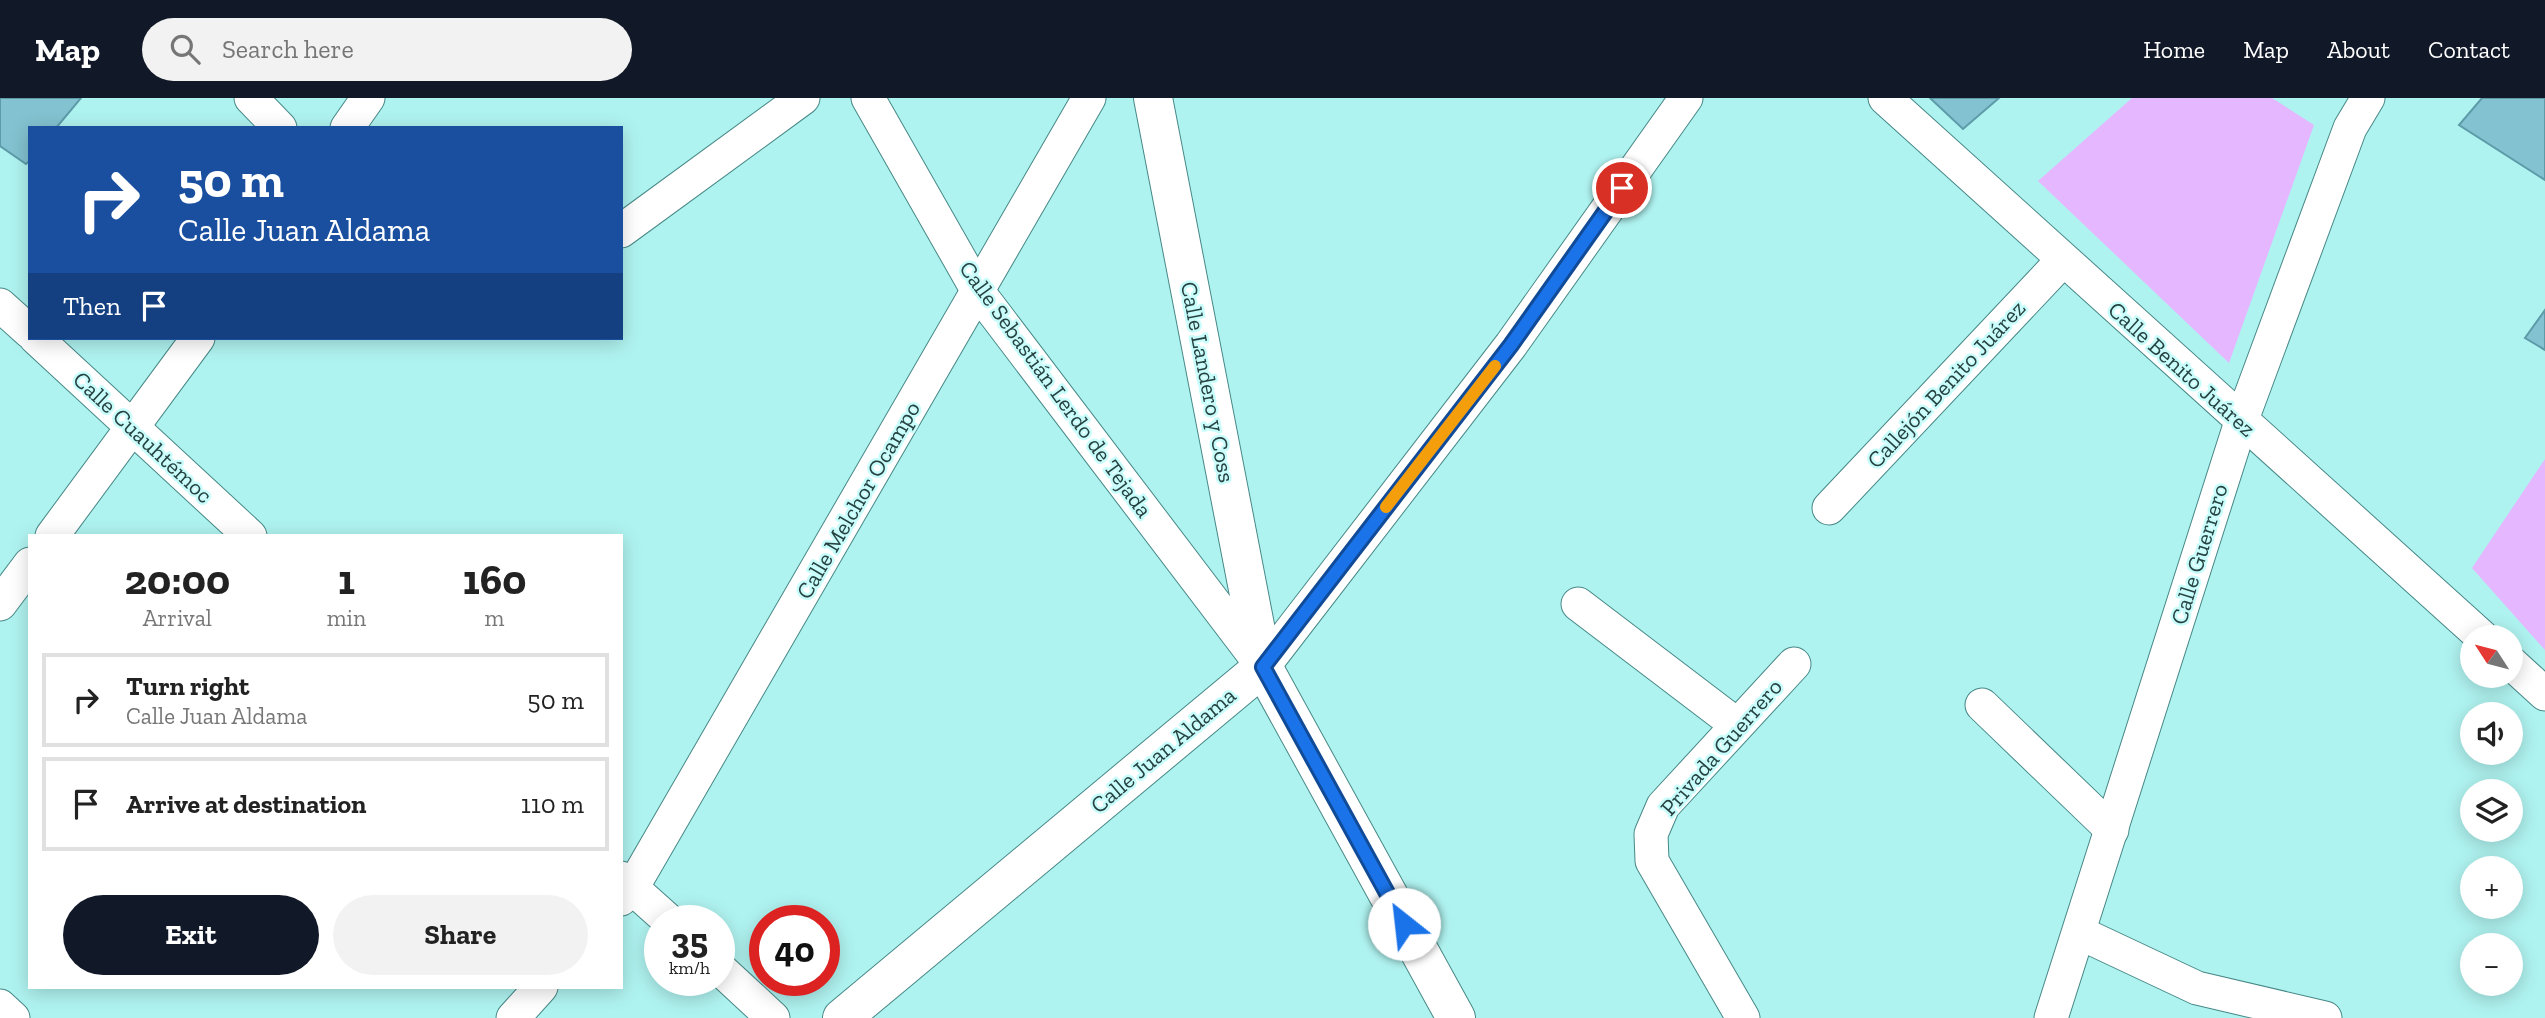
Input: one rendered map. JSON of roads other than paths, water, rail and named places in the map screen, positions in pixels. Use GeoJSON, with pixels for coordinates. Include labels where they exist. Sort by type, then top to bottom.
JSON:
{"type":"FeatureCollection","features":[{"type":"Feature","properties":{"kind":"street"},"geometry":{"type":"LineString","coordinates":[[250,98],[278,126]]}},
{"type":"Feature","properties":{"kind":"street"},"geometry":{"type":"LineString","coordinates":[[348,126],[368,98]]}},
{"type":"Feature","properties":{"kind":"street"},"geometry":{"type":"LineString","coordinates":[[623,229],[803,98]]}},
{"type":"Feature","properties":{"kind":"street","name":"Calle Sebastián Lerdo de Tejada"},"geometry":{"type":"LineString","coordinates":[[868,98],[979,293],[1263,667]]}},
{"type":"Feature","properties":{"kind":"street","name":"Calle Melchor Ocampo"},"geometry":{"type":"LineString","coordinates":[[625,888],[979,293],[1089,98]]}},
{"type":"Feature","properties":{"kind":"street","name":"Calle Landero y Coss"},"geometry":{"type":"LineString","coordinates":[[1153,98],[1263,667],[1456,1018]]}},
{"type":"Feature","properties":{"kind":"street","name":"Calle Juan Aldama"},"geometry":{"type":"LineString","coordinates":[[842,1018],[1263,667],[1511,345],[1686,98]]}},
{"type":"Feature","properties":{"kind":"street","name":"Calle Benito Juárez"},"geometry":{"type":"LineString","coordinates":[[1885,98],[2469,625]]}},
{"type":"Feature","properties":{"kind":"street","name":"Calle Guerrero"},"geometry":{"type":"LineString","coordinates":[[2051,1018],[2241,422],[2350,128],[2368,98]]}},
{"type":"Feature","properties":{"kind":"street","name":"Callejón Benito Juárez"},"geometry":{"type":"LineString","coordinates":[[1829,508],[2063,260]]}},
{"type":"Feature","properties":{"kind":"street"},"geometry":{"type":"LineString","coordinates":[[0,305],[28,330]]}},
{"type":"Feature","properties":{"kind":"street","name":"Calle Cuauhtémoc"},"geometry":{"type":"LineString","coordinates":[[38,340],[248,534]]}},
{"type":"Feature","properties":{"kind":"street"},"geometry":{"type":"LineString","coordinates":[[54,534],[197,340]]}},
{"type":"Feature","properties":{"kind":"street"},"geometry":{"type":"LineString","coordinates":[[0,604],[28,567]]}},
{"type":"Feature","properties":{"kind":"street"},"geometry":{"type":"LineString","coordinates":[[1577,604],[1737,725]]}},
{"type":"Feature","properties":{"kind":"street","name":"Privada Guerrero"},"geometry":{"type":"LineString","coordinates":[[1743,1018],[1652,861],[1651,834],[1662,806],[1794,664]]}},
{"type":"Feature","properties":{"kind":"street"},"geometry":{"type":"LineString","coordinates":[[2524,675],[2545,694]]}},
{"type":"Feature","properties":{"kind":"street"},"geometry":{"type":"LineString","coordinates":[[1982,705],[2112,830]]}},
{"type":"Feature","properties":{"kind":"street"},"geometry":{"type":"LineString","coordinates":[[625,888],[648,905]]}},
{"type":"Feature","properties":{"kind":"street"},"geometry":{"type":"LineString","coordinates":[[2080,933],[2197,988],[2325,1018]]}},
{"type":"Feature","properties":{"kind":"street"},"geometry":{"type":"LineString","coordinates":[[735,983],[774,1018]]}},
{"type":"Feature","properties":{"kind":"street"},"geometry":{"type":"LineString","coordinates":[[513,1018],[539,989]]}},
{"type":"Feature","properties":{"kind":"street"},"geometry":{"type":"LineString","coordinates":[[0,1006],[13,1018]]}}]}
